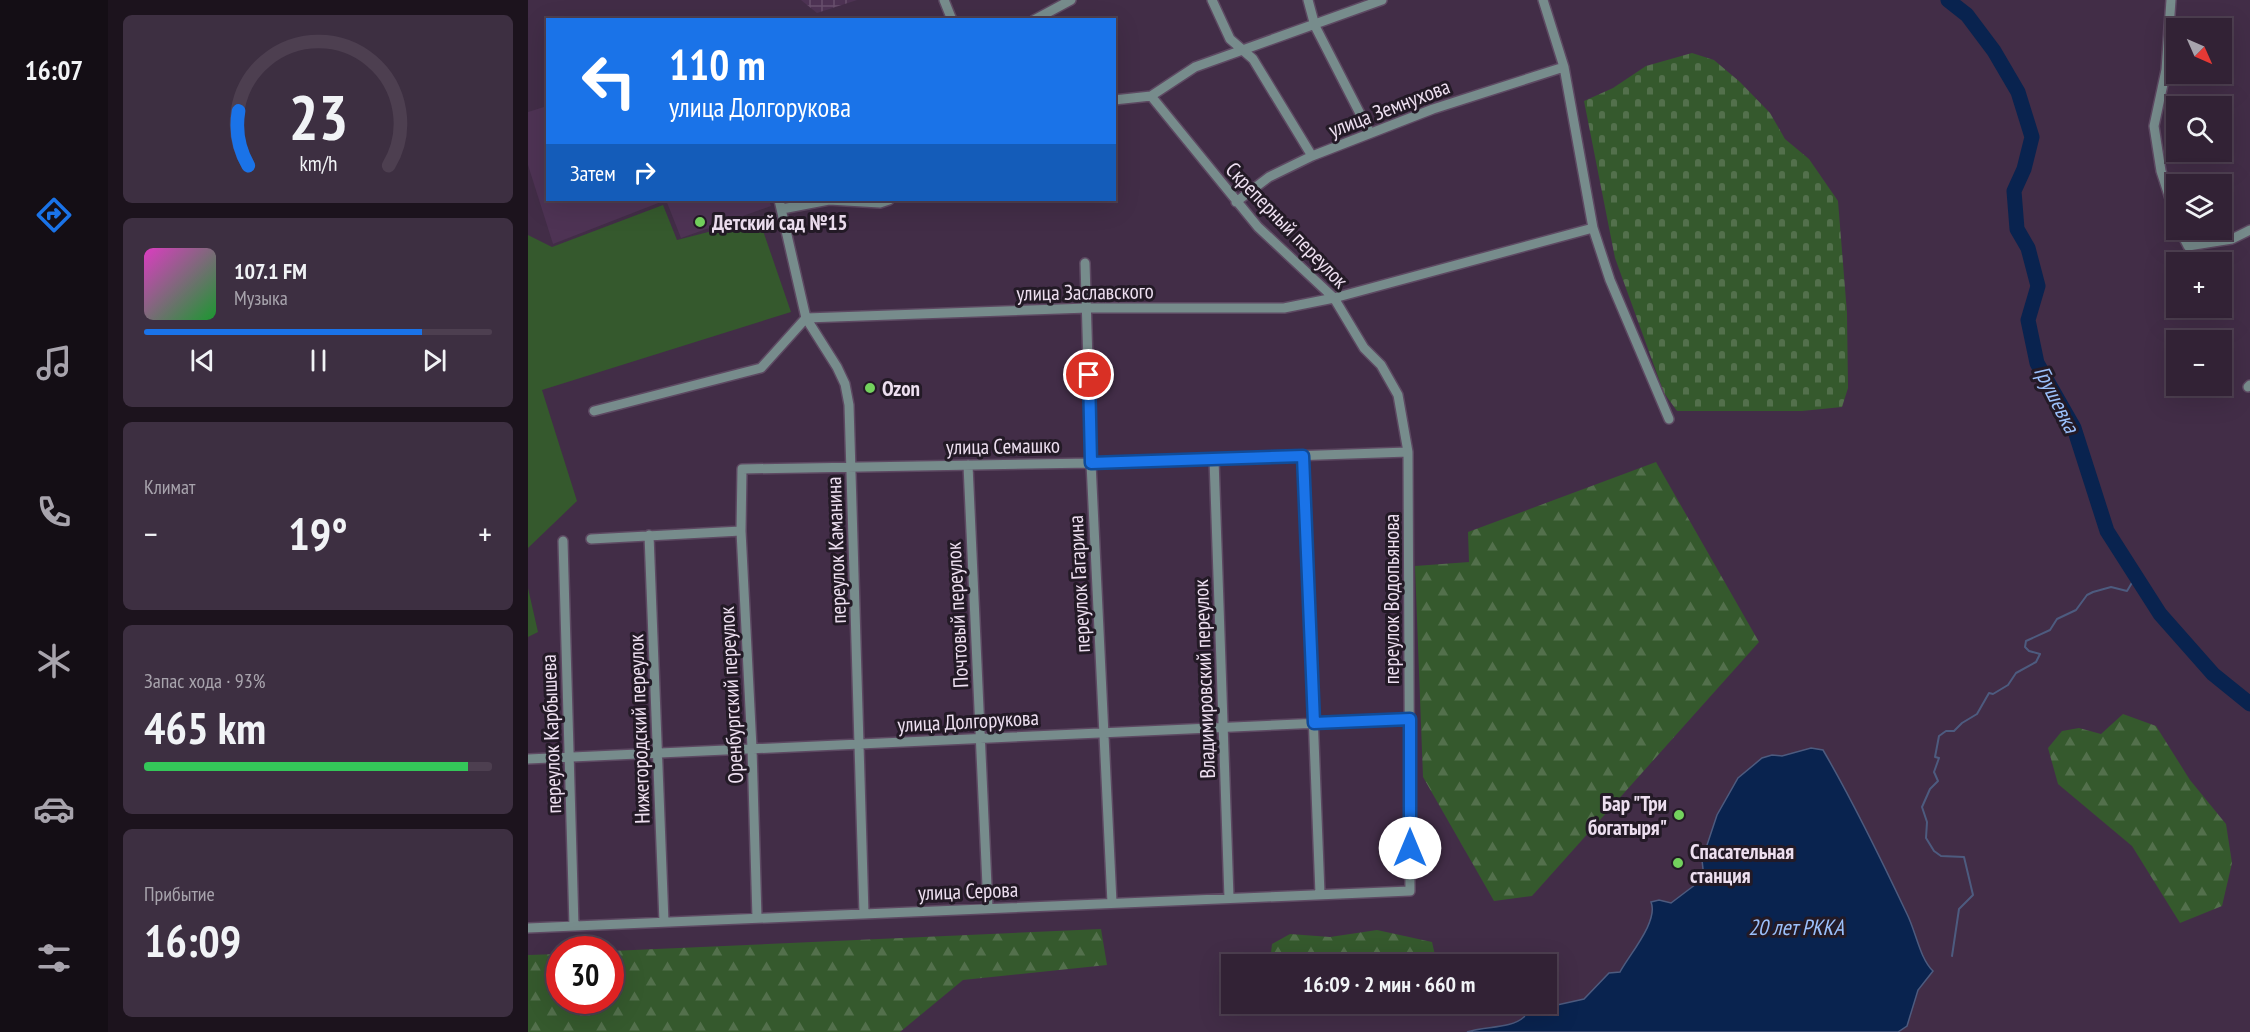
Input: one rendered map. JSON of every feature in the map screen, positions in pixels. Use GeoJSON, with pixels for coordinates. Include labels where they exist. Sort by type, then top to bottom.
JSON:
{"type":"FeatureCollection","features":[{"type":"Feature","properties":{"kind":"street"},"geometry":{"type":"LineString","coordinates":[[944,0],[951,18]]}},
{"type":"Feature","properties":{"kind":"street"},"geometry":{"type":"LineString","coordinates":[[1038,18],[1071,0]]}},
{"type":"Feature","properties":{"kind":"street"},"geometry":{"type":"LineString","coordinates":[[1212,0],[1230,39],[1252,59],[1312,156]]}},
{"type":"Feature","properties":{"kind":"street"},"geometry":{"type":"LineString","coordinates":[[1308,0],[1315,26],[1370,133]]}},
{"type":"Feature","properties":{"kind":"street"},"geometry":{"type":"LineString","coordinates":[[1116,100],[1151,96],[1195,68],[1382,0]]}},
{"type":"Feature","properties":{"kind":"street"},"geometry":{"type":"LineString","coordinates":[[1543,0],[1564,67],[1593,228],[1610,280],[1669,419]]}},
{"type":"Feature","properties":{"kind":"street"},"geometry":{"type":"LineString","coordinates":[[2166,187],[2161,171],[2154,126],[2166,70],[2171,0]]}},
{"type":"Feature","properties":{"kind":"street","name":"улица Земнухова"},"geometry":{"type":"LineString","coordinates":[[1236,202],[1269,177],[1312,156],[1433,109],[1564,67]]}},
{"type":"Feature","properties":{"kind":"street","name":"Скреперный переулок"},"geometry":{"type":"LineString","coordinates":[[1151,96],[1258,227],[1334,298],[1364,348],[1381,365],[1398,395],[1408,452]]}},
{"type":"Feature","properties":{"kind":"street"},"geometry":{"type":"LineString","coordinates":[[781,204],[817,201]]}},
{"type":"Feature","properties":{"kind":"street"},"geometry":{"type":"LineString","coordinates":[[846,201],[880,203],[886,201]]}},
{"type":"Feature","properties":{"kind":"street","name":"переулок Каманина"},"geometry":{"type":"LineString","coordinates":[[781,204],[806,318],[845,384],[849,405],[864,914]]}},
{"type":"Feature","properties":{"kind":"street","name":"улица Заславского"},"geometry":{"type":"LineString","coordinates":[[806,318],[1088,308],[1284,308],[1334,298],[1593,228]]}},
{"type":"Feature","properties":{"kind":"street"},"geometry":{"type":"LineString","coordinates":[[2232,239],[2250,230]]}},
{"type":"Feature","properties":{"kind":"street"},"geometry":{"type":"LineString","coordinates":[[2185,240],[2188,246],[2226,240]]}},
{"type":"Feature","properties":{"kind":"street","name":"переулок Гагарина"},"geometry":{"type":"LineString","coordinates":[[1085,262],[1091,463],[1112,903]]}},
{"type":"Feature","properties":{"kind":"street"},"geometry":{"type":"LineString","coordinates":[[594,411],[761,368],[806,318]]}},
{"type":"Feature","properties":{"kind":"street","name":"улица Семашко"},"geometry":{"type":"LineString","coordinates":[[742,470],[851,466],[1091,463],[1408,452]]}},
{"type":"Feature","properties":{"kind":"street","name":"переулок Водопьянова"},"geometry":{"type":"LineString","coordinates":[[1408,452],[1410,891]]}},
{"type":"Feature","properties":{"kind":"street"},"geometry":{"type":"LineString","coordinates":[[1303,456],[1320,894]]}},
{"type":"Feature","properties":{"kind":"street","name":"Владимировский переулок"},"geometry":{"type":"LineString","coordinates":[[1214,459],[1229,898]]}},
{"type":"Feature","properties":{"kind":"street","name":"Почтовый переулок"},"geometry":{"type":"LineString","coordinates":[[968,465],[988,908]]}},
{"type":"Feature","properties":{"kind":"street","name":"Оренбургский переулок"},"geometry":{"type":"LineString","coordinates":[[742,470],[741,531],[752,748],[757,918]]}},
{"type":"Feature","properties":{"kind":"street"},"geometry":{"type":"LineString","coordinates":[[591,539],[741,531]]}},
{"type":"Feature","properties":{"kind":"street","name":"Нижегородский переулок"},"geometry":{"type":"LineString","coordinates":[[649,535],[664,922]]}},
{"type":"Feature","properties":{"kind":"street","name":"переулок Карбышева"},"geometry":{"type":"LineString","coordinates":[[563,541],[574,926]]}},
{"type":"Feature","properties":{"kind":"street","name":"улица Долгорукова"},"geometry":{"type":"LineString","coordinates":[[528,759],[1410,719]]}},
{"type":"Feature","properties":{"kind":"street","name":"улица Серова"},"geometry":{"type":"LineString","coordinates":[[528,928],[1410,891]]}},
{"type":"Feature","properties":{"kind":"shaded area"},"geometry":{"type":"Polygon","coordinates":[[[801,0],[857,0],[817,13],[801,0]]]}},
{"type":"Feature","properties":{"kind":"shaded area"},"geometry":{"type":"Polygon","coordinates":[[[546,106],[546,201],[663,201],[553,244],[528,165],[528,112],[546,106]]]}},
{"type":"Feature","properties":{"kind":"shaded area","name":"Детский сад №15"},"geometry":{"type":"Polygon","coordinates":[[[666,201],[769,201],[771,206],[681,238],[666,201]]]}},
{"type":"Feature","properties":{"kind":"green space"},"geometry":{"type":"Polygon","coordinates":[[[1692,53],[1714,60],[1740,82],[1770,113],[1785,139],[1809,159],[1838,201],[1847,313],[1848,388],[1842,407],[1802,411],[1677,411],[1664,393],[1615,258],[1584,101],[1613,88],[1646,66],[1692,53]]]}},
{"type":"Feature","properties":{"kind":"green space"},"geometry":{"type":"Polygon","coordinates":[[[663,205],[677,240],[759,219],[791,312],[542,390],[577,501],[528,548],[528,235],[552,247],[663,205]]]}},
{"type":"Feature","properties":{"kind":"green space"},"geometry":{"type":"Polygon","coordinates":[[[1656,462],[1759,642],[1532,896],[1494,901],[1423,777],[1415,566],[1469,562],[1468,532],[1656,462]]]}},
{"type":"Feature","properties":{"kind":"green space"},"geometry":{"type":"Polygon","coordinates":[[[528,588],[538,632],[528,637],[528,588]]]}},
{"type":"Feature","properties":{"kind":"green space"},"geometry":{"type":"Polygon","coordinates":[[[2123,714],[2156,726],[2190,780],[2226,824],[2232,863],[2222,906],[2180,923],[2132,846],[2058,784],[2048,748],[2062,731],[2079,728],[2101,734],[2123,714]]]}},
{"type":"Feature","properties":{"kind":"green space"},"geometry":{"type":"Polygon","coordinates":[[[1101,929],[1107,965],[963,980],[900,1032],[528,1032],[528,955],[546,954],[546,1014],[624,1014],[624,950],[1101,929]]]}},
{"type":"Feature","properties":{"kind":"green space"},"geometry":{"type":"Polygon","coordinates":[[[1377,930],[1432,942],[1435,954],[1271,954],[1272,944],[1290,934],[1330,937],[1377,930]]]}},
{"type":"Feature","properties":{"kind":"green space"},"geometry":{"type":"Polygon","coordinates":[[[1336,1014],[1386,1014],[1382,1016],[1337,1016],[1336,1014]]]}},
{"type":"Feature","properties":{"kind":"water","name":"20 лет РККА"},"geometry":{"type":"Polygon","coordinates":[[[1811,748],[1823,750],[1846,790],[1907,914],[1921,952],[1933,971],[1918,990],[1907,1026],[1898,1032],[1467,1032],[1512,1024],[1526,1014],[1557,1014],[1557,1005],[1584,999],[1609,973],[1620,972],[1642,938],[1651,919],[1651,902],[1659,900],[1671,903],[1704,878],[1702,860],[1717,815],[1738,778],[1762,758],[1772,755],[1782,756],[1811,748]]]}},
{"type":"Feature","properties":{"kind":"waterway","name":"Грушевка"},"geometry":{"type":"LineString","coordinates":[[1948,0],[1967,15],[1994,51],[2018,92],[2032,137],[2024,169],[2014,191],[2017,229],[2028,248],[2038,286],[2028,320],[2037,363],[2074,428],[2107,531],[2160,614],[2213,674],[2250,704]]}},
{"type":"Feature","properties":{"kind":"waterway"},"geometry":{"type":"LineString","coordinates":[[1952,956],[1959,909],[1973,895],[1964,857],[1941,856],[1934,851],[1926,838],[1927,822],[1922,807],[1930,789],[1938,781],[1934,772],[1939,758],[1935,757],[1939,736],[1946,731],[1954,731],[1977,714],[1989,693],[1993,694],[2008,685],[2016,673],[2036,662],[2040,654],[2029,651],[2025,647],[2026,641],[2050,630],[2057,619],[2076,610],[2087,595],[2111,587],[2127,591],[2136,576]]}},
{"type":"Feature","properties":{"kind":"place","name":"Детский сад №15"},"geometry":{"type":"Point","coordinates":[700,222]}},
{"type":"Feature","properties":{"kind":"place","name":"Ozon"},"geometry":{"type":"Point","coordinates":[870,388]}},
{"type":"Feature","properties":{"kind":"place","name":"Бар \"Три богатыря\""},"geometry":{"type":"Point","coordinates":[1679,815]}},
{"type":"Feature","properties":{"kind":"place","name":"Спасательная станция"},"geometry":{"type":"Point","coordinates":[1678,863]}},
{"type":"Feature","properties":{"kind":"route"},"geometry":{"type":"LineString","coordinates":[[1089,375],[1091,463],[1303,456],[1314,723],[1410,719],[1410,848]]}}]}
